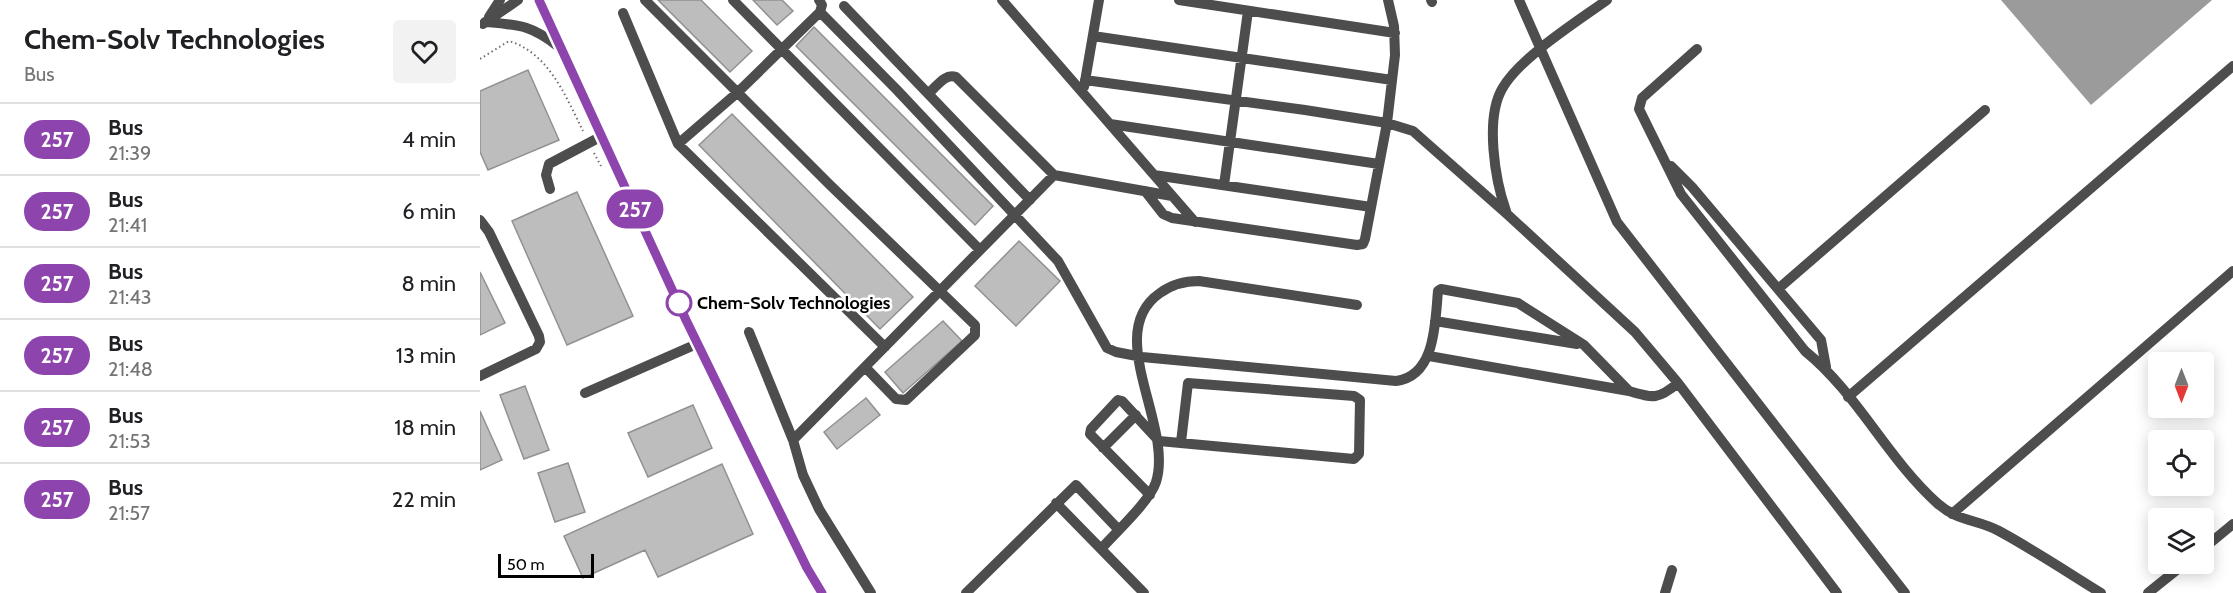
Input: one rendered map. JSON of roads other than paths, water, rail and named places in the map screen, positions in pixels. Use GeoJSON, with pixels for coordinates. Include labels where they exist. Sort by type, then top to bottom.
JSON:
{"type":"FeatureCollection","features":[{"type":"Feature","properties":{"kind":"street"},"geometry":{"type":"LineString","coordinates":[[483,25],[500,0]]}},
{"type":"Feature","properties":{"kind":"street"},"geometry":{"type":"LineString","coordinates":[[483,25],[518,0]]}},
{"type":"Feature","properties":{"kind":"street"},"geometry":{"type":"LineString","coordinates":[[539,0],[686,320],[807,568],[822,593]]}},
{"type":"Feature","properties":{"kind":"street"},"geometry":{"type":"LineString","coordinates":[[645,0],[830,185],[975,325],[975,334],[906,400],[896,399],[865,367]]}},
{"type":"Feature","properties":{"kind":"street"},"geometry":{"type":"LineString","coordinates":[[733,0],[981,249]]}},
{"type":"Feature","properties":{"kind":"street"},"geometry":{"type":"LineString","coordinates":[[678,144],[737,93],[820,12],[822,5],[819,0]]}},
{"type":"Feature","properties":{"kind":"street"},"geometry":{"type":"LineString","coordinates":[[1002,0],[1195,222]]}},
{"type":"Feature","properties":{"kind":"street"},"geometry":{"type":"LineString","coordinates":[[1083,93],[1099,0]]}},
{"type":"Feature","properties":{"kind":"street"},"geometry":{"type":"LineString","coordinates":[[1179,0],[1395,33]]}},
{"type":"Feature","properties":{"kind":"street"},"geometry":{"type":"LineString","coordinates":[[1145,191],[1168,217],[1360,245],[1365,239],[1387,123],[1395,56],[1395,33],[1388,0]]}},
{"type":"Feature","properties":{"kind":"street"},"geometry":{"type":"LineString","coordinates":[[1519,0],[1617,222],[1905,593]]}},
{"type":"Feature","properties":{"kind":"street"},"geometry":{"type":"LineString","coordinates":[[1507,214],[1498,188],[1493,154],[1496,103],[1502,89],[1540,49],[1607,0]]}},
{"type":"Feature","properties":{"kind":"street"},"geometry":{"type":"LineString","coordinates":[[844,6],[1029,200]]}},
{"type":"Feature","properties":{"kind":"street"},"geometry":{"type":"LineString","coordinates":[[1224,185],[1248,11]]}},
{"type":"Feature","properties":{"kind":"street"},"geometry":{"type":"LineString","coordinates":[[820,12],[1058,261],[1107,348],[1138,356],[1396,381],[1408,379],[1429,356],[1438,291],[1441,289],[1518,303],[1584,345],[1629,391]]}},
{"type":"Feature","properties":{"kind":"street"},"geometry":{"type":"LineString","coordinates":[[623,13],[678,144],[885,347]]}},
{"type":"Feature","properties":{"kind":"street"},"geometry":{"type":"LineString","coordinates":[[483,25],[517,24],[533,28],[562,49]]}},
{"type":"Feature","properties":{"kind":"street"},"geometry":{"type":"LineString","coordinates":[[1093,36],[1392,80]]}},
{"type":"Feature","properties":{"kind":"street"},"geometry":{"type":"LineString","coordinates":[[1697,49],[1642,98],[1639,109],[1681,194],[1806,351],[1826,368],[1909,473],[1936,502],[1959,518],[1997,530],[2101,593]]}},
{"type":"Feature","properties":{"kind":"street"},"geometry":{"type":"LineString","coordinates":[[1848,397],[2233,66]]}},
{"type":"Feature","properties":{"kind":"street"},"geometry":{"type":"LineString","coordinates":[[929,93],[945,77],[956,78],[1054,174],[1172,196]]}},
{"type":"Feature","properties":{"kind":"street"},"geometry":{"type":"LineString","coordinates":[[1085,80],[1387,123],[1413,131],[1635,332],[1678,383],[1837,593]]}},
{"type":"Feature","properties":{"kind":"street"},"geometry":{"type":"LineString","coordinates":[[1778,289],[1985,110]]}},
{"type":"Feature","properties":{"kind":"street"},"geometry":{"type":"LineString","coordinates":[[1110,124],[1379,164]]}},
{"type":"Feature","properties":{"kind":"street"},"geometry":{"type":"LineString","coordinates":[[550,189],[546,174],[549,164],[602,136]]}},
{"type":"Feature","properties":{"kind":"street"},"geometry":{"type":"LineString","coordinates":[[1664,160],[1692,187],[1821,340],[1826,368]]}},
{"type":"Feature","properties":{"kind":"street"},"geometry":{"type":"LineString","coordinates":[[793,440],[1054,174]]}},
{"type":"Feature","properties":{"kind":"street"},"geometry":{"type":"LineString","coordinates":[[1154,175],[1371,207]]}},
{"type":"Feature","properties":{"kind":"street"},"geometry":{"type":"LineString","coordinates":[[480,220],[489,232],[540,342],[536,349],[480,376]]}},
{"type":"Feature","properties":{"kind":"street"},"geometry":{"type":"LineString","coordinates":[[1952,514],[2233,271]]}},
{"type":"Feature","properties":{"kind":"street"},"geometry":{"type":"LineString","coordinates":[[1101,549],[1150,495],[1156,482],[1159,441],[1138,356],[1136,327],[1141,312],[1151,299],[1167,288],[1188,281],[1198,281],[1357,305]]}},
{"type":"Feature","properties":{"kind":"street"},"geometry":{"type":"LineString","coordinates":[[1435,321],[1584,345]]}},
{"type":"Feature","properties":{"kind":"street"},"geometry":{"type":"LineString","coordinates":[[749,332],[793,440],[803,475],[819,509],[871,593]]}},
{"type":"Feature","properties":{"kind":"street"},"geometry":{"type":"LineString","coordinates":[[585,393],[699,343]]}},
{"type":"Feature","properties":{"kind":"street"},"geometry":{"type":"LineString","coordinates":[[1429,356],[1629,391],[1650,397],[1659,397],[1678,383]]}},
{"type":"Feature","properties":{"kind":"street"},"geometry":{"type":"LineString","coordinates":[[1150,495],[1091,436],[1091,429],[1118,400],[1136,415],[1159,441],[1354,459],[1359,454],[1360,400],[1354,396],[1188,383],[1181,442]]}},
{"type":"Feature","properties":{"kind":"street"},"geometry":{"type":"LineString","coordinates":[[1103,448],[1136,415]]}},
{"type":"Feature","properties":{"kind":"street"},"geometry":{"type":"LineString","coordinates":[[966,593],[1076,485],[1118,529]]}},
{"type":"Feature","properties":{"kind":"street"},"geometry":{"type":"LineString","coordinates":[[1056,503],[1144,593]]}},
{"type":"Feature","properties":{"kind":"street"},"geometry":{"type":"LineString","coordinates":[[2214,540],[2233,524]]}},
{"type":"Feature","properties":{"kind":"street"},"geometry":{"type":"LineString","coordinates":[[1665,593],[1671,570]]}},
{"type":"Feature","properties":{"kind":"street"},"geometry":{"type":"LineString","coordinates":[[2148,593],[2172,574]]}},
{"type":"Feature","properties":{"kind":"place","name":"Chem-Solv Technologies"},"geometry":{"type":"Point","coordinates":[679,303]}}]}
